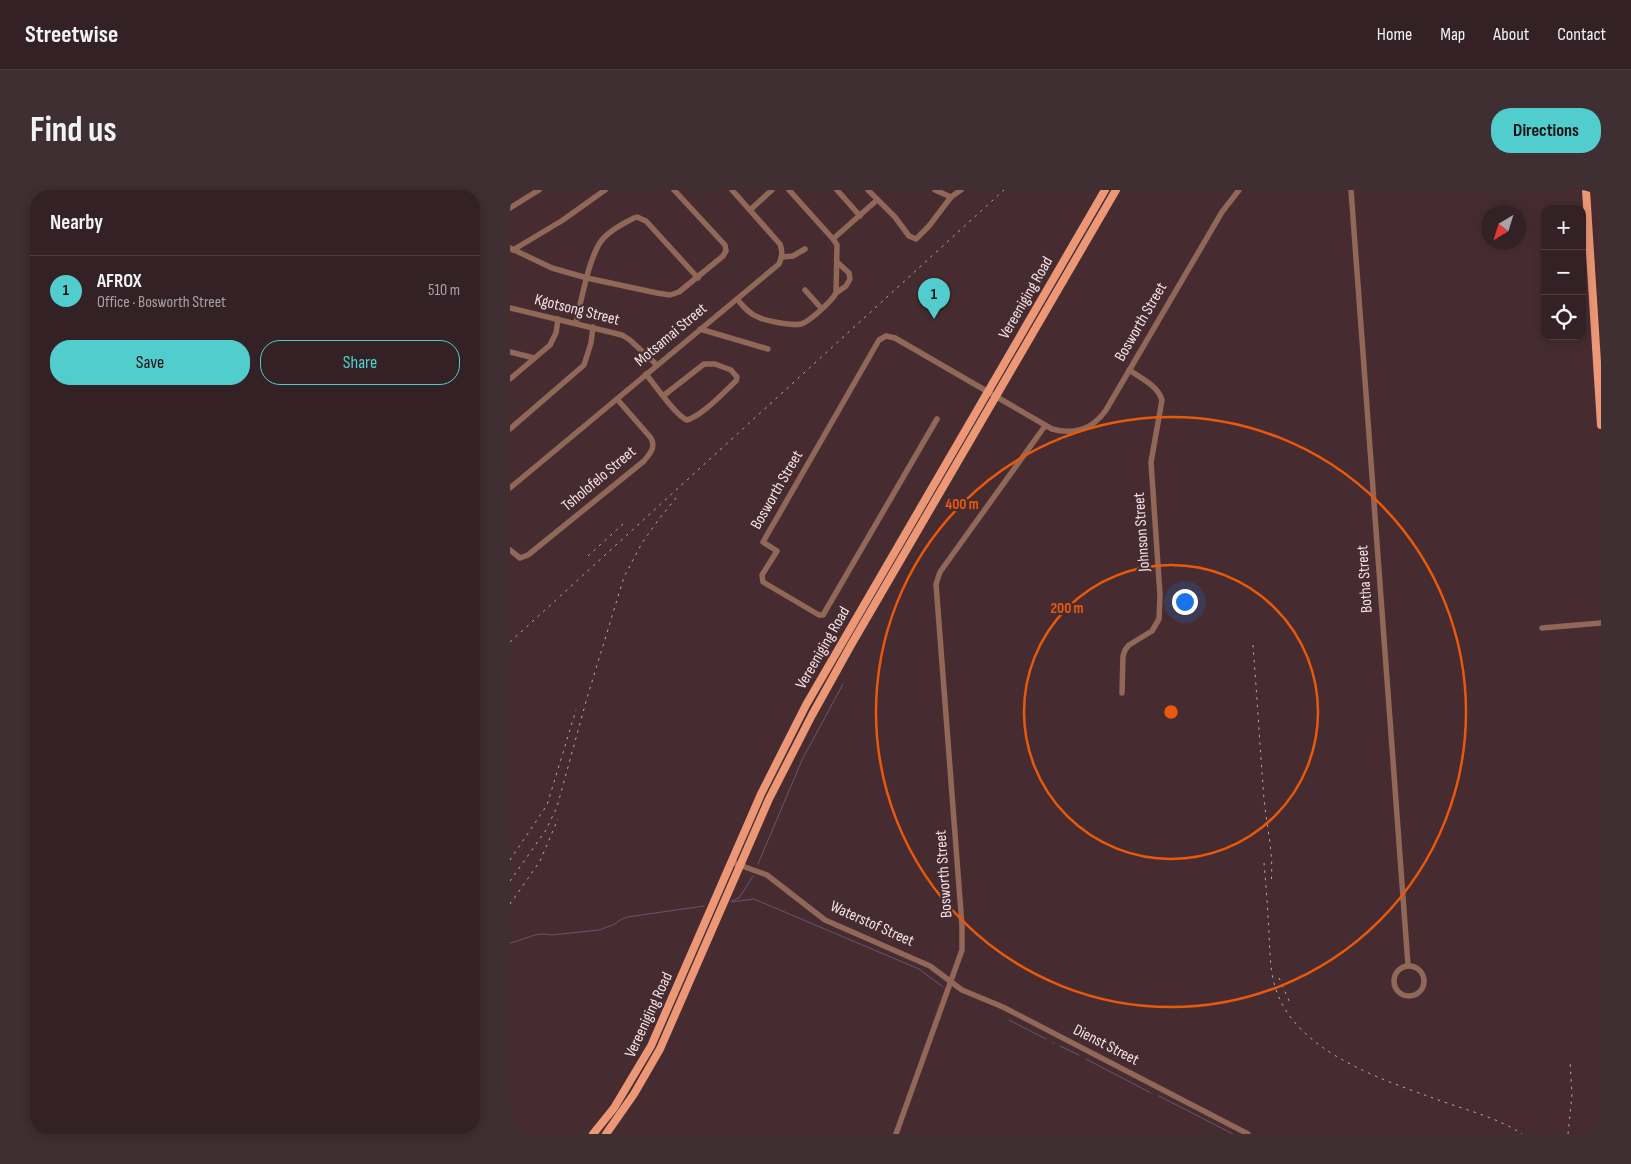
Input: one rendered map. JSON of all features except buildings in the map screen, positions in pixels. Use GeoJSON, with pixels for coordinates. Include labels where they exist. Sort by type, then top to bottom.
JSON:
{"type":"FeatureCollection","features":[{"type":"Feature","properties":{"kind":"main road","name":"Vereeniging Road"},"geometry":{"type":"LineString","coordinates":[[593,1134],[614,1108],[663,1022],[761,794],[806,705],[1105,190]]}},
{"type":"Feature","properties":{"kind":"main road","name":"Vereeniging Road"},"geometry":{"type":"LineString","coordinates":[[606,1134],[634,1094],[660,1049],[781,773],[831,679],[1116,190]]}},
{"type":"Feature","properties":{"kind":"main road"},"geometry":{"type":"LineString","coordinates":[[1586,190],[1601,425]]}},
{"type":"Feature","properties":{"kind":"street"},"geometry":{"type":"LineString","coordinates":[[510,208],[539,190]]}},
{"type":"Feature","properties":{"kind":"street"},"geometry":{"type":"LineString","coordinates":[[512,249],[562,220],[605,190]]}},
{"type":"Feature","properties":{"kind":"street"},"geometry":{"type":"LineString","coordinates":[[512,249],[552,268],[587,278],[670,295],[679,292],[698,278],[723,256],[726,251],[725,245],[674,190]]}},
{"type":"Feature","properties":{"kind":"street"},"geometry":{"type":"LineString","coordinates":[[732,190],[780,244],[782,257],[793,256],[804,249]]}},
{"type":"Feature","properties":{"kind":"street"},"geometry":{"type":"LineString","coordinates":[[750,210],[772,190]]}},
{"type":"Feature","properties":{"kind":"street"},"geometry":{"type":"LineString","coordinates":[[789,190],[833,239],[838,250],[836,293]]}},
{"type":"Feature","properties":{"kind":"street"},"geometry":{"type":"LineString","coordinates":[[837,190],[860,216]]}},
{"type":"Feature","properties":{"kind":"street"},"geometry":{"type":"LineString","coordinates":[[868,190],[895,217],[909,236],[916,239],[929,226],[951,197],[961,190]]}},
{"type":"Feature","properties":{"kind":"street"},"geometry":{"type":"LineString","coordinates":[[935,190],[951,197]]}},
{"type":"Feature","properties":{"kind":"street","name":"Bosworth Street"},"geometry":{"type":"LineString","coordinates":[[937,419],[823,615],[819,616],[764,584],[762,575],[777,551],[762,542],[879,340],[886,336],[895,338],[1045,426],[1062,432],[1091,426],[1097,422],[1106,410],[1222,212],[1239,190]]}},
{"type":"Feature","properties":{"kind":"street","name":"Botha Street"},"geometry":{"type":"LineString","coordinates":[[1351,190],[1408,965]]}},
{"type":"Feature","properties":{"kind":"street"},"geometry":{"type":"LineString","coordinates":[[833,239],[877,200]]}},
{"type":"Feature","properties":{"kind":"street"},"geometry":{"type":"LineString","coordinates":[[576,323],[591,262],[602,240],[637,217],[646,221],[698,278]]}},
{"type":"Feature","properties":{"kind":"street","name":"Motsamai Street"},"geometry":{"type":"LineString","coordinates":[[510,488],[779,264],[782,257]]}},
{"type":"Feature","properties":{"kind":"street"},"geometry":{"type":"LineString","coordinates":[[737,299],[746,310],[757,317],[803,324],[846,286],[850,276],[845,268],[837,262]]}},
{"type":"Feature","properties":{"kind":"street"},"geometry":{"type":"LineString","coordinates":[[805,290],[821,308]]}},
{"type":"Feature","properties":{"kind":"street","name":"Kgotsong Street"},"geometry":{"type":"LineString","coordinates":[[510,308],[593,327],[627,337],[657,365]]}},
{"type":"Feature","properties":{"kind":"street"},"geometry":{"type":"LineString","coordinates":[[510,379],[544,351],[553,340],[558,320]]}},
{"type":"Feature","properties":{"kind":"street"},"geometry":{"type":"LineString","coordinates":[[510,429],[584,366],[591,343],[593,327]]}},
{"type":"Feature","properties":{"kind":"street"},"geometry":{"type":"LineString","coordinates":[[700,329],[768,349]]}},
{"type":"Feature","properties":{"kind":"street"},"geometry":{"type":"LineString","coordinates":[[510,352],[534,358]]}},
{"type":"Feature","properties":{"kind":"street"},"geometry":{"type":"LineString","coordinates":[[646,374],[663,396],[682,418],[687,420],[694,418],[736,381],[737,377],[730,370],[715,364],[704,364],[663,396]]}},
{"type":"Feature","properties":{"kind":"street","name":"Johnson Street"},"geometry":{"type":"LineString","coordinates":[[1122,693],[1122,661],[1125,650],[1129,645],[1152,631],[1159,619],[1160,595],[1151,462],[1162,400],[1156,388],[1129,370]]}},
{"type":"Feature","properties":{"kind":"street","name":"Tsholofelo Street"},"geometry":{"type":"LineString","coordinates":[[510,550],[520,558],[528,555],[636,467],[653,450],[654,443],[651,438],[617,399]]}},
{"type":"Feature","properties":{"kind":"street","name":"Bosworth Street"},"geometry":{"type":"LineString","coordinates":[[896,1134],[962,950],[962,926],[936,584],[940,572],[1045,426]]}},
{"type":"Feature","properties":{"kind":"street"},"geometry":{"type":"LineString","coordinates":[[1542,628],[1601,623]]}},
{"type":"Feature","properties":{"kind":"street","name":"Waterstof Street"},"geometry":{"type":"LineString","coordinates":[[731,862],[767,875],[826,920],[930,966],[950,982]]}},
{"type":"Feature","properties":{"kind":"street"},"geometry":{"type":"LineString","coordinates":[[1408,965],[1413,965],[1421,970],[1425,979],[1420,992],[1411,996],[1406,996],[1398,991],[1394,982],[1394,977],[1399,969],[1408,965]]}},
{"type":"Feature","properties":{"kind":"street","name":"Dienst Street"},"geometry":{"type":"LineString","coordinates":[[950,982],[962,990],[1003,1007],[1248,1134]]}},
{"type":"Feature","properties":{"kind":"waterway"},"geometry":{"type":"LineString","coordinates":[[758,864],[802,760],[843,684]]}},
{"type":"Feature","properties":{"kind":"waterway"},"geometry":{"type":"LineString","coordinates":[[732,901],[739,898],[753,876]]}},
{"type":"Feature","properties":{"kind":"waterway"},"geometry":{"type":"LineString","coordinates":[[731,902],[754,899],[919,969],[943,987]]}},
{"type":"Feature","properties":{"kind":"waterway"},"geometry":{"type":"LineString","coordinates":[[510,943],[540,934],[552,935],[599,930],[627,917],[704,906]]}},
{"type":"Feature","properties":{"kind":"waterway"},"geometry":{"type":"LineString","coordinates":[[1009,1020],[1046,1039]]}},
{"type":"Feature","properties":{"kind":"waterway"},"geometry":{"type":"LineString","coordinates":[[1060,1046],[1079,1055]]}},
{"type":"Feature","properties":{"kind":"waterway"},"geometry":{"type":"LineString","coordinates":[[1086,1059],[1151,1093]]}},
{"type":"Feature","properties":{"kind":"waterway"},"geometry":{"type":"LineString","coordinates":[[1159,1096],[1233,1134]]}},
{"type":"Feature","properties":{"kind":"railway"},"geometry":{"type":"LineString","coordinates":[[510,642],[1004,190]]}},
{"type":"Feature","properties":{"kind":"railway"},"geometry":{"type":"LineString","coordinates":[[510,881],[546,830],[557,807],[587,698],[624,577],[642,543],[676,498]]}},
{"type":"Feature","properties":{"kind":"railway"},"geometry":{"type":"LineString","coordinates":[[588,556],[623,524]]}},
{"type":"Feature","properties":{"kind":"railway"},"geometry":{"type":"LineString","coordinates":[[1253,645],[1264,799],[1271,852],[1271,884]]}},
{"type":"Feature","properties":{"kind":"railway"},"geometry":{"type":"LineString","coordinates":[[510,860],[547,805],[576,710]]}},
{"type":"Feature","properties":{"kind":"railway"},"geometry":{"type":"LineString","coordinates":[[510,904],[540,861],[558,819]]}},
{"type":"Feature","properties":{"kind":"railway"},"geometry":{"type":"LineString","coordinates":[[1264,863],[1270,959],[1274,983],[1283,1006],[1297,1025],[1337,1057],[1361,1069],[1408,1089],[1490,1118],[1522,1134]]}},
{"type":"Feature","properties":{"kind":"railway"},"geometry":{"type":"LineString","coordinates":[[1279,978],[1290,1003]]}},
{"type":"Feature","properties":{"kind":"railway"},"geometry":{"type":"LineString","coordinates":[[1568,1134],[1572,1095],[1570,1061]]}},
{"type":"Feature","properties":{"kind":"place","name":"AFROX"},"geometry":{"type":"Point","coordinates":[934,319]}}]}
